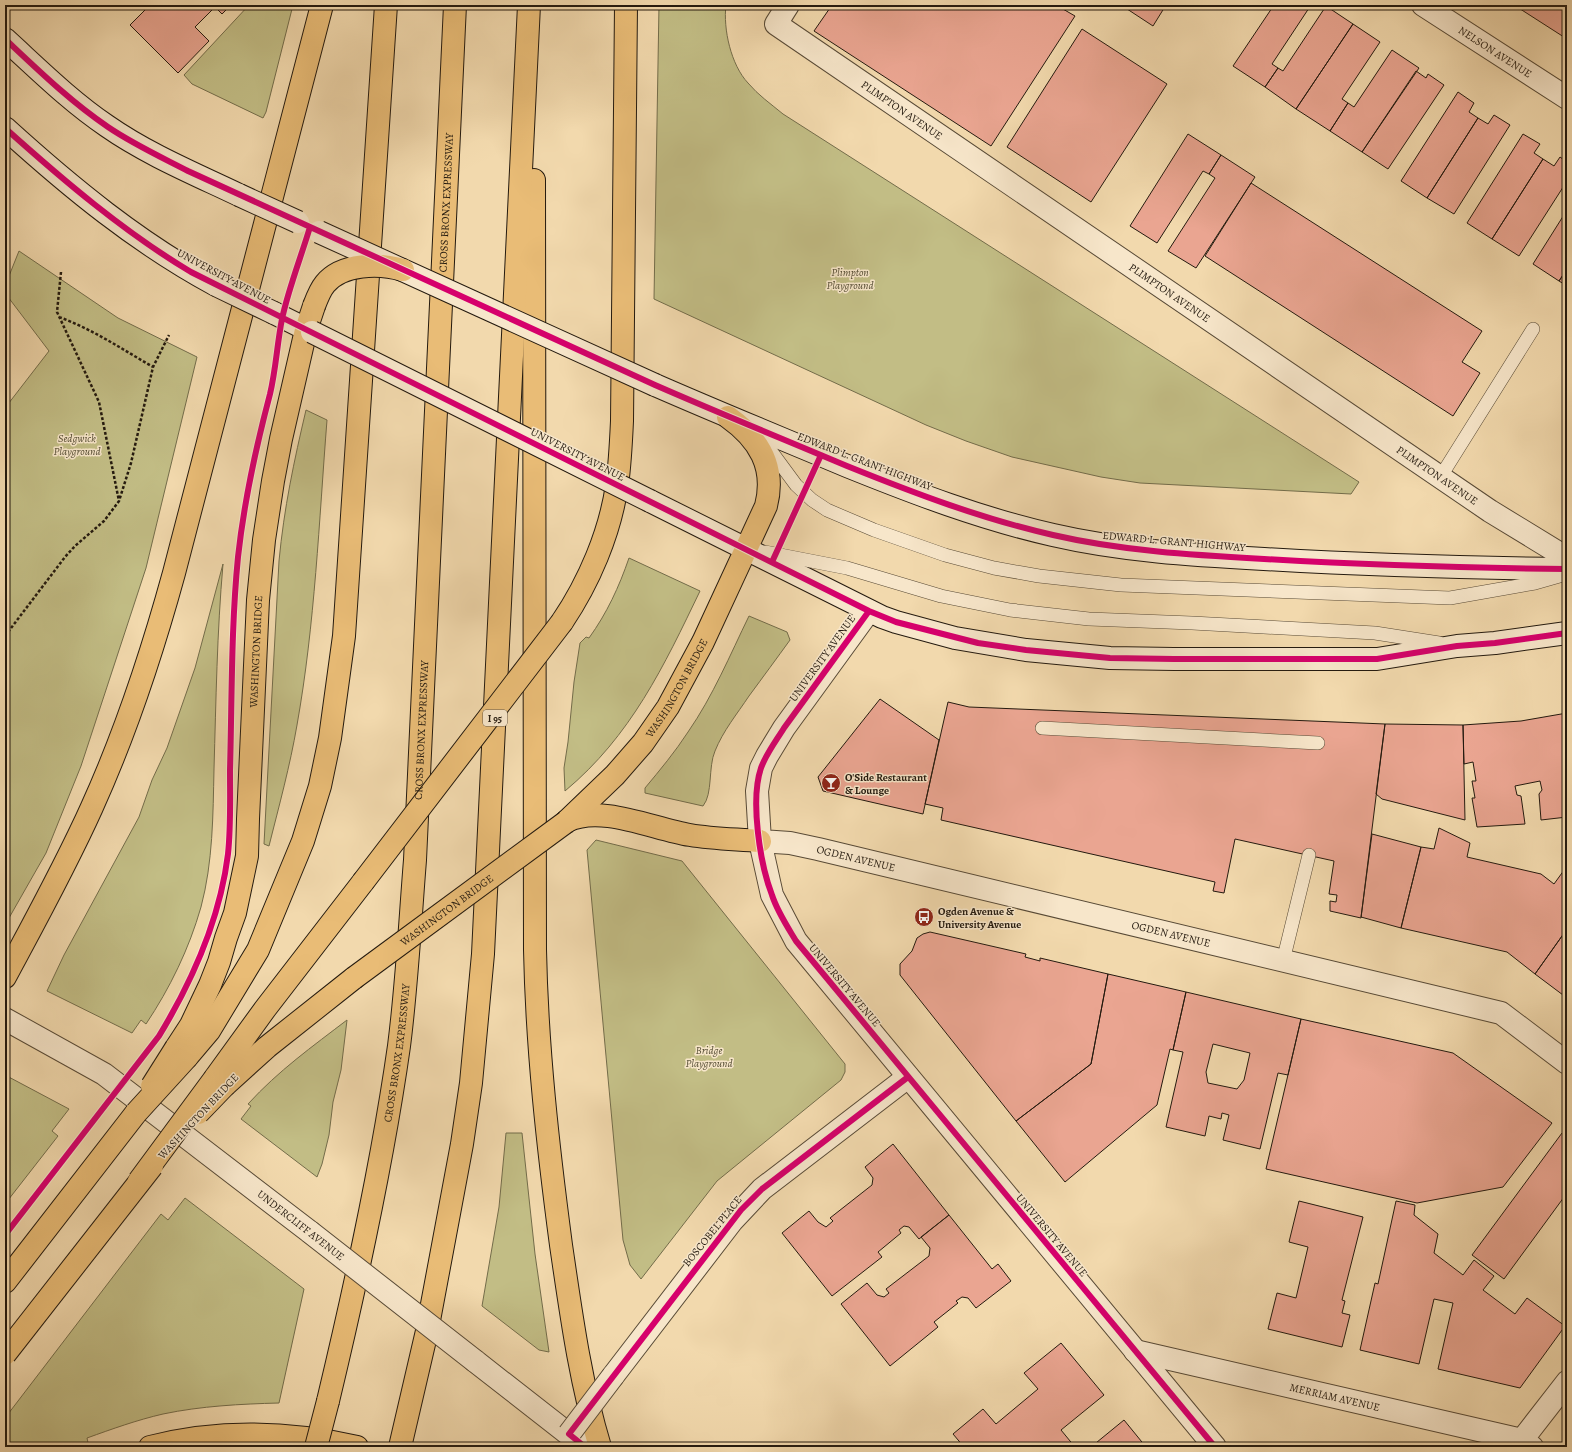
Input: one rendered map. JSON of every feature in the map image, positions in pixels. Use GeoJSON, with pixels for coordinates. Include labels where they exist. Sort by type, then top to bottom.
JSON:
{"type":"FeatureCollection","features":[{"type":"Feature","properties":{"kind":"main road"},"geometry":{"type":"LineString","coordinates":[[5,977],[56,882],[92,807],[125,726],[157,633],[322,5]]}},
{"type":"Feature","properties":{"kind":"main road"},"geometry":{"type":"LineString","coordinates":[[5,1282],[182,1053],[209,1031],[248,967],[267,931],[303,841],[320,786],[330,738],[344,636],[386,5]]}},
{"type":"Feature","properties":{"kind":"main road","name":"CROSS BRONX EXPRESSWAY"},"geometry":{"type":"LineString","coordinates":[[316,1447],[328,1402],[363,1249],[390,1105],[399,1044],[405,983],[416,852],[455,5]]}},
{"type":"Feature","properties":{"kind":"main road","name":"I 95"},"geometry":{"type":"LineString","coordinates":[[400,1447],[427,1331],[451,1204],[471,1083],[478,1022],[484,939],[529,5]]}},
{"type":"Feature","properties":{"kind":"main road"},"geometry":{"type":"LineString","coordinates":[[534,5],[536,994],[545,1121],[572,1324],[583,1381],[600,1447]]}},
{"type":"Feature","properties":{"kind":"main road"},"geometry":{"type":"LineString","coordinates":[[139,1181],[261,1015],[562,622],[590,573],[600,547],[614,501],[619,466],[622,421],[626,5]]}},
{"type":"Feature","properties":{"kind":"main road","name":"WASHINGTON BRIDGE"},"geometry":{"type":"LineString","coordinates":[[182,1053],[191,1026],[220,962],[226,938],[235,913],[246,863],[258,600],[264,540],[274,474],[314,306],[324,284],[342,272],[371,265],[387,266],[404,270]]}},
{"type":"Feature","properties":{"kind":"main road","name":"WASHINGTON BRIDGE"},"geometry":{"type":"LineString","coordinates":[[5,1354],[170,1142],[207,1102],[267,1046],[354,978],[566,822],[600,790],[642,743],[668,707],[692,664],[766,506],[770,482],[766,466],[756,444],[747,432],[728,417]]}},
{"type":"Feature","properties":{"kind":"main road"},"geometry":{"type":"LineString","coordinates":[[566,822],[582,816],[602,815],[694,836],[760,841]]}},
{"type":"Feature","properties":{"kind":"main road"},"geometry":{"type":"LineString","coordinates":[[150,1447],[197,1437],[258,1434],[322,1439],[357,1447]]}},
{"type":"Feature","properties":{"kind":"street","name":"PLIMPTON AVENUE"},"geometry":{"type":"LineString","coordinates":[[788,5],[776,24],[1441,476],[1490,511],[1567,558]]}},
{"type":"Feature","properties":{"kind":"street","name":"NELSON AVENUE"},"geometry":{"type":"LineString","coordinates":[[1423,5],[1567,98]]}},
{"type":"Feature","properties":{"kind":"street"},"geometry":{"type":"LineString","coordinates":[[5,40],[78,104],[108,127],[154,154],[319,232],[728,417]]}},
{"type":"Feature","properties":{"kind":"street","name":"UNIVERSITY AVENUE"},"geometry":{"type":"LineString","coordinates":[[5,128],[35,155],[90,200],[132,233],[171,260],[216,285],[869,611],[784,728],[761,768],[757,792],[760,841],[772,895],[796,941],[1215,1447]]}},
{"type":"Feature","properties":{"kind":"street","name":"EDWARD L. GRANT HIGHWAY"},"geometry":{"type":"LineString","coordinates":[[728,417],[870,475],[957,507],[1017,526],[1081,541],[1167,553],[1312,562],[1567,569]]}},
{"type":"Feature","properties":{"kind":"street"},"geometry":{"type":"LineString","coordinates":[[869,611],[896,622],[978,642],[1026,650],[1110,658],[1376,659],[1457,646],[1502,642],[1567,633]]}},
{"type":"Feature","properties":{"kind":"street","name":"OGDEN AVENUE"},"geometry":{"type":"LineString","coordinates":[[760,841],[790,843],[818,848],[1501,1013],[1567,1063]]}},
{"type":"Feature","properties":{"kind":"street","name":"UNDERCLIFF AVENUE"},"geometry":{"type":"LineString","coordinates":[[5,1019],[87,1064],[115,1082],[577,1440]]}},
{"type":"Feature","properties":{"kind":"street","name":"BOSCOBEL PLACE"},"geometry":{"type":"LineString","coordinates":[[577,1440],[613,1376],[732,1221],[751,1199],[908,1077]]}},
{"type":"Feature","properties":{"kind":"street","name":"MERRIAM AVENUE"},"geometry":{"type":"LineString","coordinates":[[1135,1351],[1523,1445]]}},
{"type":"Feature","properties":{"kind":"street"},"geometry":{"type":"LineString","coordinates":[[1523,1445],[1567,1382]]}},
{"type":"Feature","properties":{"kind":"lane"},"geometry":{"type":"LineString","coordinates":[[1441,476],[1533,328]]}},
{"type":"Feature","properties":{"kind":"lane"},"geometry":{"type":"LineString","coordinates":[[728,417],[763,440],[796,485],[804,494],[819,505],[852,521],[896,538],[958,559],[994,568],[1047,577],[1120,585],[1450,598],[1535,583],[1567,574]]}},
{"type":"Feature","properties":{"kind":"lane"},"geometry":{"type":"LineString","coordinates":[[746,549],[847,568],[941,596],[1010,610],[1089,619],[1374,633],[1457,646]]}},
{"type":"Feature","properties":{"kind":"lane"},"geometry":{"type":"LineString","coordinates":[[1042,728],[1318,743]]}},
{"type":"Feature","properties":{"kind":"lane"},"geometry":{"type":"LineString","coordinates":[[1283,961],[1309,855]]}},
{"type":"Feature","properties":{"kind":"path"},"geometry":{"type":"LineString","coordinates":[[61,272],[56,305],[59,318],[99,402],[119,501]]}},
{"type":"Feature","properties":{"kind":"path"},"geometry":{"type":"LineString","coordinates":[[59,318],[81,326],[153,367]]}},
{"type":"Feature","properties":{"kind":"path"},"geometry":{"type":"LineString","coordinates":[[5,636],[65,557],[75,546],[104,521],[119,501],[131,463],[153,367],[169,335]]}},
{"type":"Feature","properties":{"kind":"green space"},"geometry":{"type":"Polygon","coordinates":[[[249,5],[293,5],[266,112],[263,118],[192,84],[184,75],[249,5]]]}},
{"type":"Feature","properties":{"kind":"green space","name":"Plimpton Playground"},"geometry":{"type":"Polygon","coordinates":[[[659,5],[726,5],[725,15],[727,35],[737,67],[752,87],[783,114],[1359,482],[1351,494],[1140,483],[1101,477],[1012,457],[926,425],[654,299],[659,5]]]}},
{"type":"Feature","properties":{"kind":"green space","name":"Sedgwick Playground"},"geometry":{"type":"Polygon","coordinates":[[[19,251],[118,318],[197,357],[146,568],[81,766],[46,853],[5,925],[5,408],[49,351],[5,293],[5,286],[19,251]]]}},
{"type":"Feature","properties":{"kind":"green space"},"geometry":{"type":"Polygon","coordinates":[[[306,410],[327,420],[316,572],[308,649],[297,725],[288,771],[269,846],[264,844],[279,561],[290,485],[306,410]]]}},
{"type":"Feature","properties":{"kind":"green space"},"geometry":{"type":"Polygon","coordinates":[[[629,558],[700,591],[659,673],[644,698],[609,747],[588,770],[565,791],[564,768],[580,643],[586,637],[589,638],[607,609],[617,589],[629,558]]]}},
{"type":"Feature","properties":{"kind":"green space"},"geometry":{"type":"Polygon","coordinates":[[[223,564],[217,666],[213,821],[205,890],[191,938],[171,982],[146,1024],[141,1020],[132,1033],[47,991],[64,955],[139,817],[152,780],[167,748],[195,668],[223,564]]]}},
{"type":"Feature","properties":{"kind":"green space"},"geometry":{"type":"Polygon","coordinates":[[[749,616],[787,632],[790,640],[735,716],[718,744],[713,757],[706,801],[703,806],[645,793],[645,788],[678,747],[697,718],[721,675],[749,616]]]}},
{"type":"Feature","properties":{"kind":"green space","name":"Bridge Playground"},"geometry":{"type":"Polygon","coordinates":[[[596,840],[682,861],[845,1064],[845,1072],[841,1080],[717,1181],[641,1279],[630,1265],[623,1240],[587,850],[596,840]]]}},
{"type":"Feature","properties":{"kind":"green space"},"geometry":{"type":"Polygon","coordinates":[[[347,1020],[341,1070],[333,1102],[329,1135],[322,1164],[317,1177],[241,1119],[251,1106],[248,1104],[259,1092],[296,1059],[347,1020]]]}},
{"type":"Feature","properties":{"kind":"green space"},"geometry":{"type":"Polygon","coordinates":[[[5,1075],[69,1109],[52,1131],[58,1136],[5,1204],[5,1075]]]}},
{"type":"Feature","properties":{"kind":"green space"},"geometry":{"type":"Polygon","coordinates":[[[506,1133],[522,1133],[535,1254],[549,1352],[539,1350],[482,1306],[499,1207],[506,1133]]]}},
{"type":"Feature","properties":{"kind":"green space"},"geometry":{"type":"Polygon","coordinates":[[[185,1198],[304,1289],[279,1403],[221,1406],[163,1414],[87,1438],[89,1447],[5,1447],[5,1418],[161,1214],[168,1220],[185,1198]]]}},
{"type":"Feature","properties":{"kind":"building"},"geometry":{"type":"Polygon","coordinates":[[[150,5],[231,5],[222,14],[215,7],[195,27],[209,41],[178,73],[130,25],[150,5]]]}},
{"type":"Feature","properties":{"kind":"building"},"geometry":{"type":"Polygon","coordinates":[[[832,5],[1056,5],[1075,16],[991,146],[814,31],[832,5]]]}},
{"type":"Feature","properties":{"kind":"building"},"geometry":{"type":"Polygon","coordinates":[[[1121,5],[1166,5],[1153,26],[1121,5]]]}},
{"type":"Feature","properties":{"kind":"building"},"geometry":{"type":"Polygon","coordinates":[[[1274,5],[1311,5],[1272,64],[1278,68],[1265,87],[1233,66],[1274,5]]]}},
{"type":"Feature","properties":{"kind":"building"},"geometry":{"type":"Polygon","coordinates":[[[1514,5],[1567,5],[1567,39],[1514,5]]]}},
{"type":"Feature","properties":{"kind":"building"},"geometry":{"type":"Polygon","coordinates":[[[1326,6],[1353,24],[1296,109],[1265,87],[1278,68],[1283,71],[1326,6]]]}},
{"type":"Feature","properties":{"kind":"building"},"geometry":{"type":"Polygon","coordinates":[[[1353,24],[1380,42],[1342,99],[1348,103],[1330,131],[1296,109],[1353,24]]]}},
{"type":"Feature","properties":{"kind":"building"},"geometry":{"type":"Polygon","coordinates":[[[1082,29],[1167,84],[1091,202],[1007,147],[1082,29]]]}},
{"type":"Feature","properties":{"kind":"building"},"geometry":{"type":"Polygon","coordinates":[[[1392,50],[1419,68],[1362,152],[1330,131],[1348,103],[1354,107],[1392,50]]]}},
{"type":"Feature","properties":{"kind":"building"},"geometry":{"type":"Polygon","coordinates":[[[1416,71],[1426,78],[1428,74],[1444,85],[1388,169],[1362,152],[1416,71]]]}},
{"type":"Feature","properties":{"kind":"building"},"geometry":{"type":"Polygon","coordinates":[[[1458,92],[1474,103],[1469,112],[1478,118],[1427,198],[1401,181],[1458,92]]]}},
{"type":"Feature","properties":{"kind":"building"},"geometry":{"type":"Polygon","coordinates":[[[1494,115],[1510,125],[1454,214],[1427,198],[1478,118],[1488,124],[1494,115]]]}},
{"type":"Feature","properties":{"kind":"building"},"geometry":{"type":"Polygon","coordinates":[[[1188,134],[1221,155],[1209,174],[1203,171],[1157,243],[1130,226],[1188,134]]]}},
{"type":"Feature","properties":{"kind":"building"},"geometry":{"type":"Polygon","coordinates":[[[1523,134],[1540,144],[1534,153],[1543,159],[1492,239],[1467,223],[1523,134]]]}},
{"type":"Feature","properties":{"kind":"building"},"geometry":{"type":"Polygon","coordinates":[[[1221,155],[1255,177],[1196,268],[1168,251],[1215,178],[1209,174],[1221,155]]]}},
{"type":"Feature","properties":{"kind":"building"},"geometry":{"type":"Polygon","coordinates":[[[1560,157],[1567,162],[1567,181],[1519,256],[1492,239],[1543,159],[1554,166],[1560,157]]]}},
{"type":"Feature","properties":{"kind":"building"},"geometry":{"type":"Polygon","coordinates":[[[1251,183],[1482,331],[1462,362],[1480,373],[1453,416],[1205,256],[1251,183]]]}},
{"type":"Feature","properties":{"kind":"building"},"geometry":{"type":"Polygon","coordinates":[[[1567,210],[1567,269],[1559,281],[1533,264],[1567,210]]]}},
{"type":"Feature","properties":{"kind":"building"},"geometry":{"type":"Polygon","coordinates":[[[1567,269],[1567,286],[1559,281],[1567,269]]]}},
{"type":"Feature","properties":{"kind":"building"},"geometry":{"type":"Polygon","coordinates":[[[880,699],[939,740],[923,814],[823,791],[818,777],[880,699]]]}},
{"type":"Feature","properties":{"kind":"building"},"geometry":{"type":"Polygon","coordinates":[[[948,702],[969,707],[1385,724],[1361,918],[1330,911],[1330,901],[1336,902],[1337,895],[1329,894],[1334,861],[1235,839],[1224,893],[1213,891],[1215,882],[941,820],[943,808],[925,804],[948,702]]]}},
{"type":"Feature","properties":{"kind":"building"},"geometry":{"type":"Polygon","coordinates":[[[1567,713],[1567,817],[1541,820],[1539,794],[1542,790],[1540,781],[1515,786],[1517,795],[1521,796],[1525,824],[1477,827],[1472,798],[1475,798],[1472,781],[1476,781],[1473,762],[1464,764],[1463,725],[1521,721],[1567,713]]]}},
{"type":"Feature","properties":{"kind":"building"},"geometry":{"type":"Polygon","coordinates":[[[1385,724],[1463,725],[1465,820],[1382,799],[1376,794],[1385,724]]]}},
{"type":"Feature","properties":{"kind":"building"},"geometry":{"type":"Polygon","coordinates":[[[1439,828],[1470,843],[1467,857],[1541,874],[1554,884],[1567,866],[1567,929],[1535,974],[1507,952],[1401,928],[1421,847],[1434,849],[1439,828]]]}},
{"type":"Feature","properties":{"kind":"building"},"geometry":{"type":"Polygon","coordinates":[[[1372,834],[1421,847],[1401,928],[1361,917],[1372,834]]]}},
{"type":"Feature","properties":{"kind":"building"},"geometry":{"type":"Polygon","coordinates":[[[1567,929],[1567,998],[1535,974],[1567,929]]]}},
{"type":"Feature","properties":{"kind":"building"},"geometry":{"type":"Polygon","coordinates":[[[930,932],[1026,954],[1025,957],[1040,961],[1040,958],[1108,974],[1091,1064],[1016,1121],[900,975],[900,964],[912,951],[917,938],[930,932]]]}},
{"type":"Feature","properties":{"kind":"building"},"geometry":{"type":"Polygon","coordinates":[[[1108,974],[1186,992],[1173,1050],[1170,1049],[1157,1105],[1065,1182],[1016,1121],[1091,1064],[1108,974]]]}},
{"type":"Feature","properties":{"kind":"building"},"geometry":{"type":"Polygon","coordinates":[[[1186,992],[1301,1019],[1288,1075],[1278,1073],[1260,1149],[1223,1140],[1229,1115],[1222,1113],[1221,1119],[1209,1116],[1205,1136],[1166,1127],[1183,1052],[1173,1050],[1186,992]],[[1213,1044],[1206,1072],[1208,1083],[1237,1089],[1244,1080],[1250,1053],[1213,1044]]]}},
{"type":"Feature","properties":{"kind":"building"},"geometry":{"type":"Polygon","coordinates":[[[1301,1019],[1453,1053],[1552,1123],[1503,1187],[1417,1203],[1266,1169],[1301,1019]]]}},
{"type":"Feature","properties":{"kind":"building"},"geometry":{"type":"Polygon","coordinates":[[[1562,1133],[1567,1136],[1567,1193],[1504,1279],[1472,1255],[1562,1133]]]}},
{"type":"Feature","properties":{"kind":"building"},"geometry":{"type":"Polygon","coordinates":[[[893,1144],[949,1215],[919,1239],[909,1227],[904,1226],[899,1230],[901,1233],[878,1252],[882,1257],[832,1296],[782,1233],[809,1211],[818,1222],[826,1227],[833,1221],[830,1218],[872,1185],[873,1178],[865,1167],[893,1144]]]}},
{"type":"Feature","properties":{"kind":"building"},"geometry":{"type":"Polygon","coordinates":[[[1299,1201],[1363,1217],[1342,1300],[1345,1301],[1342,1313],[1350,1315],[1342,1347],[1268,1329],[1277,1293],[1296,1298],[1308,1247],[1289,1242],[1299,1201]]]}},
{"type":"Feature","properties":{"kind":"building"},"geometry":{"type":"Polygon","coordinates":[[[1396,1201],[1415,1205],[1414,1215],[1438,1234],[1434,1253],[1463,1275],[1474,1260],[1494,1276],[1483,1290],[1515,1314],[1527,1298],[1565,1326],[1520,1388],[1438,1369],[1453,1303],[1434,1299],[1419,1364],[1360,1350],[1375,1283],[1378,1284],[1396,1201]]]}},
{"type":"Feature","properties":{"kind":"building"},"geometry":{"type":"Polygon","coordinates":[[[949,1215],[992,1269],[998,1264],[1011,1281],[976,1308],[968,1298],[962,1297],[956,1301],[958,1303],[934,1322],[938,1327],[890,1366],[841,1304],[867,1283],[877,1295],[884,1297],[889,1293],[886,1289],[929,1256],[930,1248],[921,1237],[949,1215]]]}},
{"type":"Feature","properties":{"kind":"building"},"geometry":{"type":"Polygon","coordinates":[[[1061,1343],[1104,1395],[1061,1430],[1075,1447],[964,1447],[953,1434],[983,1409],[996,1424],[1038,1389],[1024,1373],[1061,1343]]]}},
{"type":"Feature","properties":{"kind":"building"},"geometry":{"type":"Polygon","coordinates":[[[1124,1420],[1146,1447],[1091,1447],[1124,1420]]]}},
{"type":"Feature","properties":{"kind":"cycle path"},"geometry":{"type":"LineString","coordinates":[[5,39],[55,85],[94,117],[127,139],[188,171],[655,385],[847,466],[948,505],[1027,529],[1053,535],[1105,545],[1158,552],[1340,563],[1567,569]]}},
{"type":"Feature","properties":{"kind":"cycle path"},"geometry":{"type":"LineString","coordinates":[[5,128],[49,167],[118,223],[191,272],[869,611],[896,622],[978,643],[1026,650],[1110,658],[1377,659],[1457,646],[1495,643],[1567,633]]}},
{"type":"Feature","properties":{"kind":"cycle path"},"geometry":{"type":"LineString","coordinates":[[5,1235],[159,1036],[194,971],[212,925],[219,902],[229,844],[233,637],[238,557],[251,475],[272,385],[282,319],[291,285],[310,227]]}},
{"type":"Feature","properties":{"kind":"cycle path"},"geometry":{"type":"LineString","coordinates":[[772,562],[821,455]]}},
{"type":"Feature","properties":{"kind":"cycle path"},"geometry":{"type":"LineString","coordinates":[[869,611],[784,728],[768,753],[761,768],[756,797],[756,814],[760,850],[774,901],[796,941],[1215,1447]]}},
{"type":"Feature","properties":{"kind":"cycle path"},"geometry":{"type":"LineString","coordinates":[[585,1447],[569,1434],[741,1210],[762,1189],[908,1077]]}},
{"type":"Feature","properties":{"kind":"place","name":"O'Side Restaurant & Lounge"},"geometry":{"type":"Point","coordinates":[831,783]}},
{"type":"Feature","properties":{"kind":"place","name":"Ogden Avenue & University Avenue"},"geometry":{"type":"Point","coordinates":[924,917]}}]}
